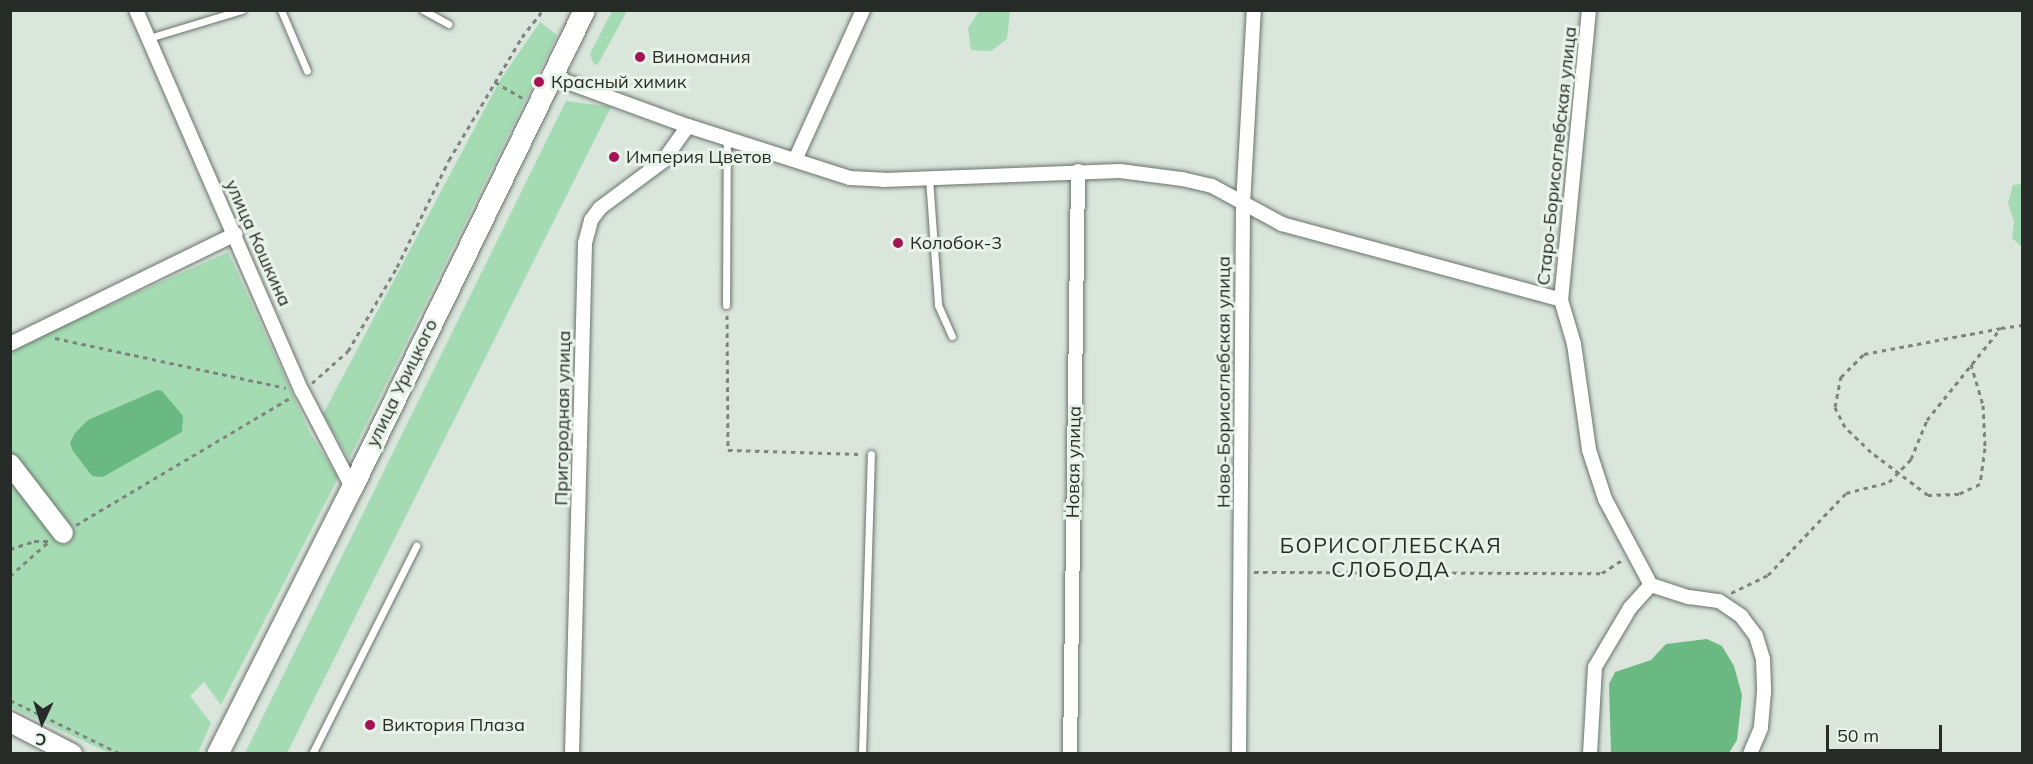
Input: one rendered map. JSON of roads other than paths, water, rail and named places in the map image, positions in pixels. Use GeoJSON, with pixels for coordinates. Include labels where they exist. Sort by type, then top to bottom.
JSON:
{"type":"FeatureCollection","features":[{"type":"Feature","properties":{"kind":"main road","name":"улица Урицкого"},"geometry":{"type":"LineString","coordinates":[[217,753],[352,488],[584,10]]}},
{"type":"Feature","properties":{"kind":"street","name":"улица Кошкина"},"geometry":{"type":"LineString","coordinates":[[136,10],[236,234],[302,391],[352,488]]}},
{"type":"Feature","properties":{"kind":"street"},"geometry":{"type":"LineString","coordinates":[[795,160],[862,10]]}},
{"type":"Feature","properties":{"kind":"street","name":"Ново-Борисоглебская улица"},"geometry":{"type":"LineString","coordinates":[[1239,753],[1243,204],[1254,10]]}},
{"type":"Feature","properties":{"kind":"street","name":"Старо-Борисоглебская улица"},"geometry":{"type":"LineString","coordinates":[[1589,10],[1561,300],[1574,344],[1589,450],[1605,499],[1631,555],[1651,585]]}},
{"type":"Feature","properties":{"kind":"street"},"geometry":{"type":"LineString","coordinates":[[551,75],[688,126],[850,178],[929,178],[1120,171],[1182,179],[1212,186],[1282,224],[1561,300]]}},
{"type":"Feature","properties":{"kind":"street","name":"Пригородная улица"},"geometry":{"type":"LineString","coordinates":[[572,753],[585,243],[591,220],[600,208],[663,161],[688,126]]}},
{"type":"Feature","properties":{"kind":"street","name":"Новая улица"},"geometry":{"type":"LineString","coordinates":[[1070,753],[1078,171]]}},
{"type":"Feature","properties":{"kind":"street"},"geometry":{"type":"LineString","coordinates":[[10,344],[236,234]]}},
{"type":"Feature","properties":{"kind":"street"},"geometry":{"type":"LineString","coordinates":[[10,464],[55,538]]}},
{"type":"Feature","properties":{"kind":"street"},"geometry":{"type":"LineString","coordinates":[[1590,753],[1595,667],[1630,608],[1651,585],[1689,597],[1719,601],[1741,616],[1756,636],[1763,659],[1761,728],[1750,753]]}},
{"type":"Feature","properties":{"kind":"street"},"geometry":{"type":"LineString","coordinates":[[10,723],[72,753]]}},
{"type":"Feature","properties":{"kind":"lane"},"geometry":{"type":"LineString","coordinates":[[149,38],[242,10]]}},
{"type":"Feature","properties":{"kind":"lane"},"geometry":{"type":"LineString","coordinates":[[281,10],[307,70]]}},
{"type":"Feature","properties":{"kind":"lane"},"geometry":{"type":"LineString","coordinates":[[423,10],[448,24]]}},
{"type":"Feature","properties":{"kind":"lane"},"geometry":{"type":"LineString","coordinates":[[726,304],[728,139]]}},
{"type":"Feature","properties":{"kind":"lane"},"geometry":{"type":"LineString","coordinates":[[929,178],[938,305],[952,336]]}},
{"type":"Feature","properties":{"kind":"lane"},"geometry":{"type":"LineString","coordinates":[[862,753],[871,454]]}},
{"type":"Feature","properties":{"kind":"lane"},"geometry":{"type":"LineString","coordinates":[[312,753],[416,546]]}},
{"type":"Feature","properties":{"kind":"place","name":"Виномания"},"geometry":{"type":"Point","coordinates":[640,57]}},
{"type":"Feature","properties":{"kind":"place","name":"Красный химик"},"geometry":{"type":"Point","coordinates":[539,82]}},
{"type":"Feature","properties":{"kind":"place","name":"Империя Цветов"},"geometry":{"type":"Point","coordinates":[614,157]}},
{"type":"Feature","properties":{"kind":"place","name":"Колобок-3"},"geometry":{"type":"Point","coordinates":[898,243]}},
{"type":"Feature","properties":{"kind":"place","name":"Виктория Плаза"},"geometry":{"type":"Point","coordinates":[370,725]}},
{"type":"Feature","properties":{"kind":"district","name":"БОРИСОГЛЕБСКАЯ СЛОБОДА"},"geometry":{"type":"Point","coordinates":[1391,557]}}]}
